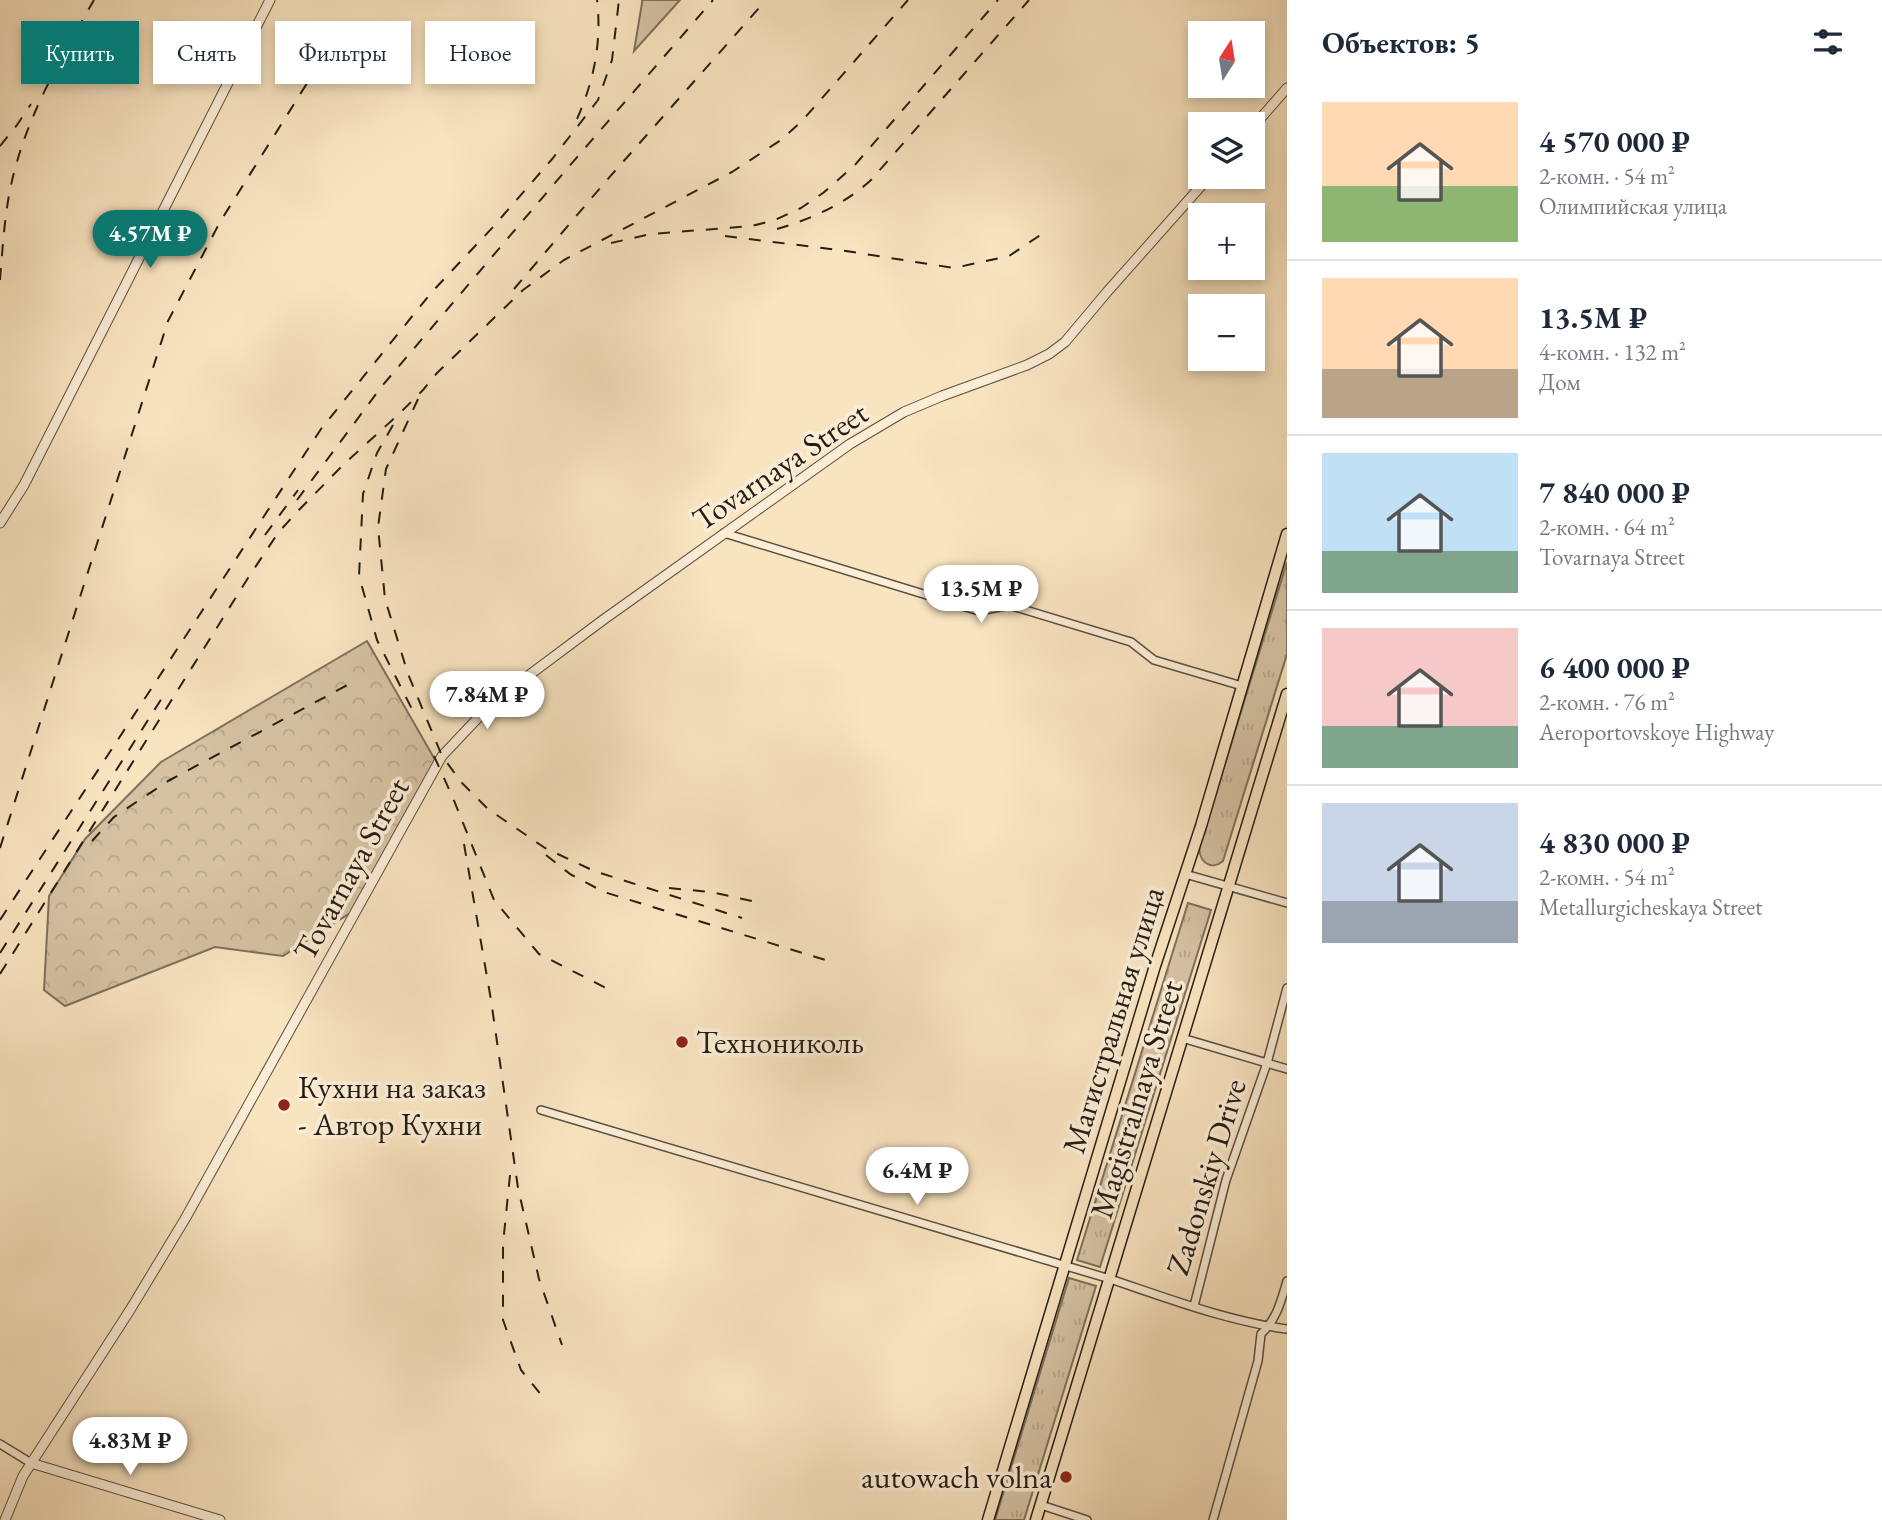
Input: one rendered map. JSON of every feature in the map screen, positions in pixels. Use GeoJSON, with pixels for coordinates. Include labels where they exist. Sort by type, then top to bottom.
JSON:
{"type":"FeatureCollection","features":[{"type":"Feature","properties":{"kind":"main road","name":"Магистральная улица"},"geometry":{"type":"LineString","coordinates":[[988,1520],[1154,969],[1201,826],[1287,534]]}},
{"type":"Feature","properties":{"kind":"main road","name":"Magistralnaya Street"},"geometry":{"type":"LineString","coordinates":[[1036,1520],[1287,694]]}},
{"type":"Feature","properties":{"kind":"street"},"geometry":{"type":"LineString","coordinates":[[0,523],[24,485],[270,0]]}},
{"type":"Feature","properties":{"kind":"street"},"geometry":{"type":"LineString","coordinates":[[1265,113],[1287,88]]}},
{"type":"Feature","properties":{"kind":"street","name":"Tovarnaya Street"},"geometry":{"type":"LineString","coordinates":[[5,1520],[23,1476],[185,1219],[442,756],[493,702],[850,444],[904,412],[1049,354],[1065,342],[1198,189]]}},
{"type":"Feature","properties":{"kind":"street"},"geometry":{"type":"LineString","coordinates":[[724,533],[979,611],[1009,605],[1131,642],[1154,660],[1242,686]]}},
{"type":"Feature","properties":{"kind":"street"},"geometry":{"type":"LineString","coordinates":[[1185,874],[1287,903]]}},
{"type":"Feature","properties":{"kind":"street","name":"Zadonskiy Drive"},"geometry":{"type":"LineString","coordinates":[[1194,1306],[1226,1180],[1267,1063],[1287,988]]}},
{"type":"Feature","properties":{"kind":"street"},"geometry":{"type":"LineString","coordinates":[[1182,1038],[1287,1069]]}},
{"type":"Feature","properties":{"kind":"street"},"geometry":{"type":"LineString","coordinates":[[541,1110],[1194,1306],[1268,1327],[1287,1329]]}},
{"type":"Feature","properties":{"kind":"street"},"geometry":{"type":"LineString","coordinates":[[1213,1520],[1258,1362],[1261,1334],[1277,1313],[1287,1281]]}},
{"type":"Feature","properties":{"kind":"street"},"geometry":{"type":"LineString","coordinates":[[0,1444],[32,1463],[220,1520]]}},
{"type":"Feature","properties":{"kind":"street"},"geometry":{"type":"LineString","coordinates":[[1041,1505],[1087,1520]]}},
{"type":"Feature","properties":{"kind":"green space"},"geometry":{"type":"Polygon","coordinates":[[[642,0],[680,0],[634,51],[642,3],[642,0]]]}},
{"type":"Feature","properties":{"kind":"green space"},"geometry":{"type":"Polygon","coordinates":[[[1287,562],[1287,654],[1223,861],[1209,865],[1200,855],[1200,845],[1287,562]]]}},
{"type":"Feature","properties":{"kind":"green space"},"geometry":{"type":"Polygon","coordinates":[[[367,641],[438,765],[358,908],[283,956],[215,947],[65,1006],[44,990],[49,896],[85,839],[161,762],[367,641]]]}},
{"type":"Feature","properties":{"kind":"green space"},"geometry":{"type":"Polygon","coordinates":[[[1188,903],[1211,910],[1100,1267],[1077,1260],[1188,903]]]}},
{"type":"Feature","properties":{"kind":"green space"},"geometry":{"type":"Polygon","coordinates":[[[1069,1278],[1096,1286],[1024,1520],[995,1520],[1069,1278]]]}},
{"type":"Feature","properties":{"kind":"railway"},"geometry":{"type":"LineString","coordinates":[[0,280],[9,196],[21,147],[49,82],[94,0]]}},
{"type":"Feature","properties":{"kind":"railway"},"geometry":{"type":"LineString","coordinates":[[577,119],[595,61],[597,0]]}},
{"type":"Feature","properties":{"kind":"railway"},"geometry":{"type":"LineString","coordinates":[[0,920],[321,429],[431,293],[553,158],[598,100],[612,60],[619,0]]}},
{"type":"Feature","properties":{"kind":"railway"},"geometry":{"type":"LineString","coordinates":[[297,500],[382,386],[713,0]]}},
{"type":"Feature","properties":{"kind":"railway"},"geometry":{"type":"LineString","coordinates":[[514,289],[766,0]]}},
{"type":"Feature","properties":{"kind":"railway"},"geometry":{"type":"LineString","coordinates":[[0,974],[248,578],[278,533],[296,513],[523,290],[564,260],[732,172],[781,140],[802,121],[908,0]]}},
{"type":"Feature","properties":{"kind":"railway"},"geometry":{"type":"LineString","coordinates":[[611,243],[651,234],[752,226],[775,220],[801,208],[854,166],[998,0]]}},
{"type":"Feature","properties":{"kind":"railway"},"geometry":{"type":"LineString","coordinates":[[777,229],[827,210],[871,180],[1029,0]]}},
{"type":"Feature","properties":{"kind":"railway"},"geometry":{"type":"LineString","coordinates":[[0,848],[168,321],[220,222],[307,84]]}},
{"type":"Feature","properties":{"kind":"railway"},"geometry":{"type":"LineString","coordinates":[[0,146],[31,104]]}},
{"type":"Feature","properties":{"kind":"railway"},"geometry":{"type":"LineString","coordinates":[[725,236],[954,268],[1009,256],[1048,230]]}},
{"type":"Feature","properties":{"kind":"railway"},"geometry":{"type":"LineString","coordinates":[[418,399],[386,469],[378,527],[385,599],[408,674],[442,756],[462,783],[488,809],[545,848],[594,871],[742,918]]}},
{"type":"Feature","properties":{"kind":"railway"},"geometry":{"type":"LineString","coordinates":[[393,425],[377,453],[363,494],[359,576],[377,640],[415,715]]}},
{"type":"Feature","properties":{"kind":"railway"},"geometry":{"type":"LineString","coordinates":[[265,535],[298,490]]}},
{"type":"Feature","properties":{"kind":"railway"},"geometry":{"type":"LineString","coordinates":[[92,841],[114,817],[168,781],[355,681]]}},
{"type":"Feature","properties":{"kind":"railway"},"geometry":{"type":"LineString","coordinates":[[0,953],[162,698]]}},
{"type":"Feature","properties":{"kind":"railway"},"geometry":{"type":"LineString","coordinates":[[434,756],[494,900],[539,954],[608,989]]}},
{"type":"Feature","properties":{"kind":"railway"},"geometry":{"type":"LineString","coordinates":[[464,844],[491,1000],[518,1188],[539,1279],[562,1345]]}},
{"type":"Feature","properties":{"kind":"railway"},"geometry":{"type":"LineString","coordinates":[[546,855],[570,874],[604,892],[832,962]]}},
{"type":"Feature","properties":{"kind":"railway"},"geometry":{"type":"LineString","coordinates":[[669,888],[711,892],[761,903]]}},
{"type":"Feature","properties":{"kind":"railway"},"geometry":{"type":"LineString","coordinates":[[510,1175],[503,1244],[503,1320],[521,1370],[547,1402]]}},
{"type":"Feature","properties":{"kind":"place","name":"Технониколь"},"geometry":{"type":"Point","coordinates":[682,1042]}},
{"type":"Feature","properties":{"kind":"place","name":"Кухни на заказ - Автор Кухни"},"geometry":{"type":"Point","coordinates":[284,1105]}},
{"type":"Feature","properties":{"kind":"place","name":"autowach volna"},"geometry":{"type":"Point","coordinates":[1066,1477]}}]}
